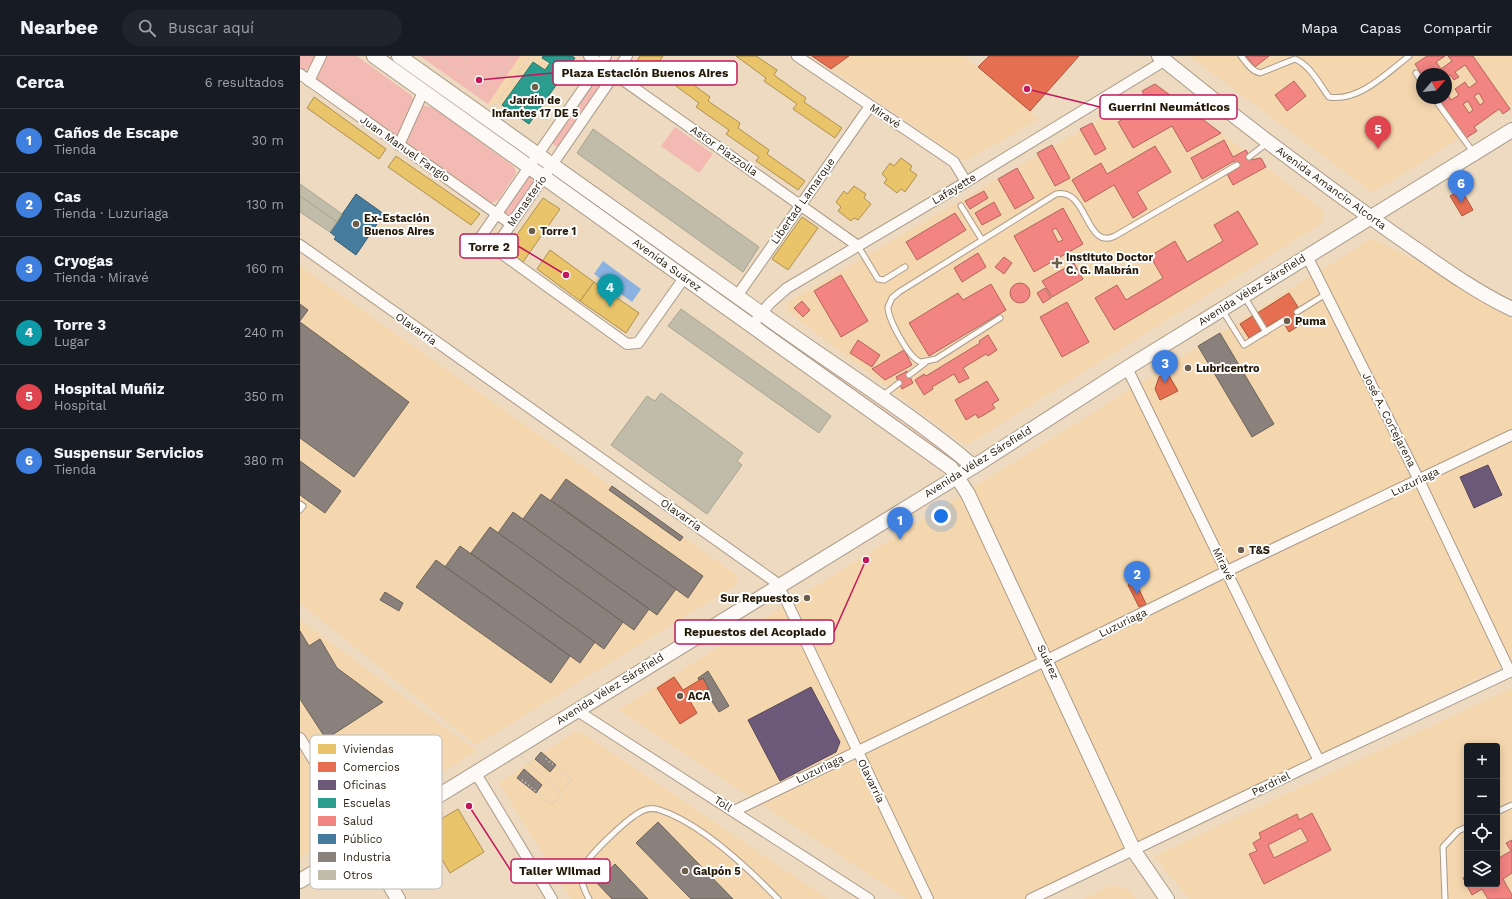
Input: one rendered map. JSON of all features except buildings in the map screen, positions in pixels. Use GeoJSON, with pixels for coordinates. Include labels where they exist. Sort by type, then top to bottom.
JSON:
{"type":"FeatureCollection","features":[{"type":"Feature","properties":{"kind":"main road","name":"Avenida Suárez"},"geometry":{"type":"LineString","coordinates":[[374,56],[424,92],[533,160],[684,278],[937,457],[957,476]]}},
{"type":"Feature","properties":{"kind":"main road","name":"Avenida Suárez"},"geometry":{"type":"LineString","coordinates":[[400,56],[486,117],[533,160]]}},
{"type":"Feature","properties":{"kind":"main road","name":"Avenida Amancio Alcorta"},"geometry":{"type":"LineString","coordinates":[[1163,58],[1268,142],[1370,217],[1472,286],[1512,308]]}},
{"type":"Feature","properties":{"kind":"main road","name":"Avenida Vélez Sársfield"},"geometry":{"type":"LineString","coordinates":[[442,793],[957,476],[1306,256],[1512,130]]}},
{"type":"Feature","properties":{"kind":"main road","name":"Avenida Suárez"},"geometry":{"type":"LineString","coordinates":[[548,171],[737,296],[881,396],[953,449],[973,466]]}},
{"type":"Feature","properties":{"kind":"main road","name":"Suárez"},"geometry":{"type":"LineString","coordinates":[[957,476],[968,494],[1047,660],[1134,851]]}},
{"type":"Feature","properties":{"kind":"main road"},"geometry":{"type":"LineString","coordinates":[[1134,851],[1167,899]]}},
{"type":"Feature","properties":{"kind":"main road","name":"Avenida Vélez Sársfield"},"geometry":{"type":"LineString","coordinates":[[300,881],[310,875]]}},
{"type":"Feature","properties":{"kind":"main road"},"geometry":{"type":"LineString","coordinates":[[392,889],[398,899]]}},
{"type":"Feature","properties":{"kind":"street"},"geometry":{"type":"LineString","coordinates":[[309,81],[321,56]]}},
{"type":"Feature","properties":{"kind":"street","name":"Astor Piazzolla"},"geometry":{"type":"LineString","coordinates":[[589,56],[603,60],[615,74],[858,246]]}},
{"type":"Feature","properties":{"kind":"street","name":"Monasterio"},"geometry":{"type":"LineString","coordinates":[[603,60],[480,238],[494,249],[627,56]]}},
{"type":"Feature","properties":{"kind":"street","name":"Miravé"},"geometry":{"type":"LineString","coordinates":[[797,56],[954,162],[966,182]]}},
{"type":"Feature","properties":{"kind":"street","name":"Lafayette"},"geometry":{"type":"LineString","coordinates":[[752,326],[770,303],[787,288],[966,182],[1163,58]]}},
{"type":"Feature","properties":{"kind":"street","name":"Juan Manuel Fangio"},"geometry":{"type":"LineString","coordinates":[[300,74],[511,224]]}},
{"type":"Feature","properties":{"kind":"street"},"geometry":{"type":"LineString","coordinates":[[399,145],[424,92]]}},
{"type":"Feature","properties":{"kind":"street","name":"Libertad Lamarque"},"geometry":{"type":"LineString","coordinates":[[737,296],[870,106]]}},
{"type":"Feature","properties":{"kind":"street","name":"Olavarría"},"geometry":{"type":"LineString","coordinates":[[300,245],[769,577],[778,586],[928,899]]}},
{"type":"Feature","properties":{"kind":"street"},"geometry":{"type":"LineString","coordinates":[[494,249],[627,344],[638,343],[684,278]]}},
{"type":"Feature","properties":{"kind":"street","name":"José A. Cortejarena"},"geometry":{"type":"LineString","coordinates":[[1306,256],[1419,480],[1511,672]]}},
{"type":"Feature","properties":{"kind":"street","name":"Miravé"},"geometry":{"type":"LineString","coordinates":[[1127,368],[1319,761]]}},
{"type":"Feature","properties":{"kind":"street","name":"Luzuriaga"},"geometry":{"type":"LineString","coordinates":[[734,811],[1512,434]]}},
{"type":"Feature","properties":{"kind":"street","name":"Perdriel"},"geometry":{"type":"LineString","coordinates":[[1031,899],[1134,851],[1319,761],[1511,672]]}},
{"type":"Feature","properties":{"kind":"street","name":"Toll"},"geometry":{"type":"LineString","coordinates":[[576,710],[868,899]]}},
{"type":"Feature","properties":{"kind":"street"},"geometry":{"type":"LineString","coordinates":[[300,738],[310,754]]}},
{"type":"Feature","properties":{"kind":"street"},"geometry":{"type":"LineString","coordinates":[[475,772],[552,899]]}},
{"type":"Feature","properties":{"kind":"lane"},"geometry":{"type":"LineString","coordinates":[[1241,56],[1250,67],[1260,73],[1295,59],[1307,67],[1329,97],[1336,98],[1346,97],[1366,88],[1410,56]]}},
{"type":"Feature","properties":{"kind":"lane"},"geometry":{"type":"LineString","coordinates":[[1438,104],[1474,154]]}},
{"type":"Feature","properties":{"kind":"lane"},"geometry":{"type":"LineString","coordinates":[[1249,157],[1268,142]]}},
{"type":"Feature","properties":{"kind":"lane"},"geometry":{"type":"LineString","coordinates":[[925,362],[914,359],[893,324],[888,312],[890,302],[899,292],[1052,196],[1061,193],[1075,199],[1098,236],[1104,239],[1111,238],[1237,165]]}},
{"type":"Feature","properties":{"kind":"lane"},"geometry":{"type":"LineString","coordinates":[[961,206],[982,240]]}},
{"type":"Feature","properties":{"kind":"lane"},"geometry":{"type":"LineString","coordinates":[[858,246],[878,279],[884,280],[905,267]]}},
{"type":"Feature","properties":{"kind":"lane"},"geometry":{"type":"LineString","coordinates":[[1297,312],[1326,294]]}},
{"type":"Feature","properties":{"kind":"lane"},"geometry":{"type":"LineString","coordinates":[[1244,295],[1266,332]]}},
{"type":"Feature","properties":{"kind":"lane"},"geometry":{"type":"LineString","coordinates":[[1221,309],[1244,345],[1283,321]]}},
{"type":"Feature","properties":{"kind":"lane"},"geometry":{"type":"LineString","coordinates":[[909,375],[925,362],[936,359],[1000,318]]}},
{"type":"Feature","properties":{"kind":"lane"},"geometry":{"type":"LineString","coordinates":[[881,396],[899,383]]}},
{"type":"Feature","properties":{"kind":"lane"},"geometry":{"type":"LineString","coordinates":[[300,504],[303,506],[300,510]]}},
{"type":"Feature","properties":{"kind":"lane"},"geometry":{"type":"LineString","coordinates":[[1500,811],[1512,805]]}},
{"type":"Feature","properties":{"kind":"lane"},"geometry":{"type":"LineString","coordinates":[[589,899],[582,886],[582,871],[588,859],[609,838],[637,814],[647,809],[654,809],[661,810],[688,824],[714,842],[750,870],[778,899]]}},
{"type":"Feature","properties":{"kind":"lane"},"geometry":{"type":"LineString","coordinates":[[1445,899],[1443,847],[1458,831],[1464,828]]}},
{"type":"Feature","properties":{"kind":"path"},"geometry":{"type":"LineString","coordinates":[[436,56],[466,78],[481,83],[490,81],[502,72],[514,56]]}},
{"type":"Feature","properties":{"kind":"path"},"geometry":{"type":"LineString","coordinates":[[465,56],[486,117]]}},
{"type":"Feature","properties":{"kind":"path"},"geometry":{"type":"LineString","coordinates":[[486,117],[531,56]]}},
{"type":"Feature","properties":{"kind":"path"},"geometry":{"type":"LineString","coordinates":[[513,749],[562,792]]}},
{"type":"Feature","properties":{"kind":"path"},"geometry":{"type":"LineString","coordinates":[[522,780],[552,804],[571,780],[544,758]]}},
{"type":"Feature","properties":{"kind":"shaded area"},"geometry":{"type":"Polygon","coordinates":[[[300,56],[316,56],[311,67],[302,72],[300,71],[300,56]]]}},
{"type":"Feature","properties":{"kind":"shaded area"},"geometry":{"type":"Polygon","coordinates":[[[323,56],[357,56],[412,96],[414,104],[401,133],[394,135],[320,85],[315,78],[323,56]]]}},
{"type":"Feature","properties":{"kind":"shaded area"},"geometry":{"type":"Polygon","coordinates":[[[420,56],[520,56],[488,104],[420,56]]]}},
{"type":"Feature","properties":{"kind":"shaded area","name":"Jardín de Infantes 17 DE 5"},"geometry":{"type":"Polygon","coordinates":[[[520,56],[572,56],[575,58],[529,124],[495,101],[492,106],[488,104],[520,56]]]}},
{"type":"Feature","properties":{"kind":"shaded area"},"geometry":{"type":"Polygon","coordinates":[[[848,56],[964,56],[1039,119],[965,161],[831,69],[848,56]]]}},
{"type":"Feature","properties":{"kind":"shaded area"},"geometry":{"type":"Polygon","coordinates":[[[1189,56],[1512,56],[1512,104],[1373,193],[1189,56]]]}},
{"type":"Feature","properties":{"kind":"shaded area"},"geometry":{"type":"Polygon","coordinates":[[[601,69],[608,74],[558,147],[549,142],[601,69]]]}},
{"type":"Feature","properties":{"kind":"shaded area","name":"Instituto Doctor C. G. Malbrán"},"geometry":{"type":"Polygon","coordinates":[[[1158,85],[1324,211],[1322,223],[970,443],[963,444],[787,311],[788,302],[1158,85]]]}},
{"type":"Feature","properties":{"kind":"shaded area"},"geometry":{"type":"Polygon","coordinates":[[[422,105],[434,108],[513,166],[516,171],[515,175],[498,200],[490,204],[407,146],[405,140],[422,105]]]}},
{"type":"Feature","properties":{"kind":"shaded area"},"geometry":{"type":"Polygon","coordinates":[[[675,127],[713,154],[699,173],[661,146],[675,127]]]}},
{"type":"Feature","properties":{"kind":"shaded area"},"geometry":{"type":"Polygon","coordinates":[[[529,174],[536,179],[510,216],[503,211],[529,174]]]}},
{"type":"Feature","properties":{"kind":"shaded area"},"geometry":{"type":"Polygon","coordinates":[[[562,182],[747,313],[747,315],[562,182]]]}},
{"type":"Feature","properties":{"kind":"shaded area"},"geometry":{"type":"Polygon","coordinates":[[[1372,238],[1512,311],[1512,661],[1031,899],[906,899],[618,710],[1372,238]]]}},
{"type":"Feature","properties":{"kind":"shaded area"},"geometry":{"type":"Polygon","coordinates":[[[300,266],[737,575],[738,580],[736,585],[476,745],[300,603],[300,266]]]}},
{"type":"Feature","properties":{"kind":"shaded area"},"geometry":{"type":"Polygon","coordinates":[[[780,336],[952,458],[952,461],[779,338],[780,336]]]}},
{"type":"Feature","properties":{"kind":"shaded area"},"geometry":{"type":"Polygon","coordinates":[[[300,620],[477,751],[442,772],[442,735],[310,735],[310,852],[300,858],[300,620]]]}},
{"type":"Feature","properties":{"kind":"shaded area"},"geometry":{"type":"Polygon","coordinates":[[[1512,688],[1512,899],[1189,899],[1154,856],[1512,688]]]}},
{"type":"Feature","properties":{"kind":"shaded area"},"geometry":{"type":"Polygon","coordinates":[[[574,732],[583,733],[828,899],[571,899],[499,783],[574,732]]]}},
{"type":"Feature","properties":{"kind":"shaded area"},"geometry":{"type":"Polygon","coordinates":[[[1110,885],[1128,889],[1136,899],[1084,899],[1110,885]]]}},
{"type":"Feature","properties":{"kind":"water"},"geometry":{"type":"Polygon","coordinates":[[[603,261],[641,289],[632,302],[594,274],[603,261]]]}},
{"type":"Feature","properties":{"kind":"place","name":"Plaza Estación Buenos Aires"},"geometry":{"type":"Point","coordinates":[479,80]}},
{"type":"Feature","properties":{"kind":"place","name":"Jardín de Infantes 17 DE 5"},"geometry":{"type":"Point","coordinates":[535,87]}},
{"type":"Feature","properties":{"kind":"place","name":"Guerrini Neumáticos"},"geometry":{"type":"Point","coordinates":[1027,89]}},
{"type":"Feature","properties":{"kind":"place","name":"Hospital Muñiz"},"geometry":{"type":"Point","coordinates":[1378,149]}},
{"type":"Feature","properties":{"kind":"place","name":"Suspensur Servicios"},"geometry":{"type":"Point","coordinates":[1461,203]}},
{"type":"Feature","properties":{"kind":"place","name":"Ex-Estación Buenos Aires"},"geometry":{"type":"Point","coordinates":[356,224]}},
{"type":"Feature","properties":{"kind":"place","name":"Torre 1"},"geometry":{"type":"Point","coordinates":[532,231]}},
{"type":"Feature","properties":{"kind":"place","name":"Instituto Doctor C. G. Malbrán"},"geometry":{"type":"Point","coordinates":[1057,263]}},
{"type":"Feature","properties":{"kind":"place","name":"Torre 2"},"geometry":{"type":"Point","coordinates":[566,275]}},
{"type":"Feature","properties":{"kind":"place","name":"Torre 3"},"geometry":{"type":"Point","coordinates":[610,307]}},
{"type":"Feature","properties":{"kind":"place","name":"Puma"},"geometry":{"type":"Point","coordinates":[1287,321]}},
{"type":"Feature","properties":{"kind":"place","name":"Lubricentro"},"geometry":{"type":"Point","coordinates":[1188,368]}},
{"type":"Feature","properties":{"kind":"place","name":"Cryogas"},"geometry":{"type":"Point","coordinates":[1165,383]}},
{"type":"Feature","properties":{"kind":"place","name":"Caños de Escape"},"geometry":{"type":"Point","coordinates":[900,540]}},
{"type":"Feature","properties":{"kind":"place","name":"T&S"},"geometry":{"type":"Point","coordinates":[1241,550]}},
{"type":"Feature","properties":{"kind":"place","name":"Repuestos del Acoplado"},"geometry":{"type":"Point","coordinates":[866,560]}},
{"type":"Feature","properties":{"kind":"place","name":"Cas"},"geometry":{"type":"Point","coordinates":[1137,594]}},
{"type":"Feature","properties":{"kind":"place","name":"Sur Repuestos"},"geometry":{"type":"Point","coordinates":[807,598]}},
{"type":"Feature","properties":{"kind":"place","name":"ACA"},"geometry":{"type":"Point","coordinates":[680,696]}},
{"type":"Feature","properties":{"kind":"place","name":"Taller Wilmad"},"geometry":{"type":"Point","coordinates":[469,806]}},
{"type":"Feature","properties":{"kind":"place","name":"Galpón 5"},"geometry":{"type":"Point","coordinates":[685,871]}}]}
